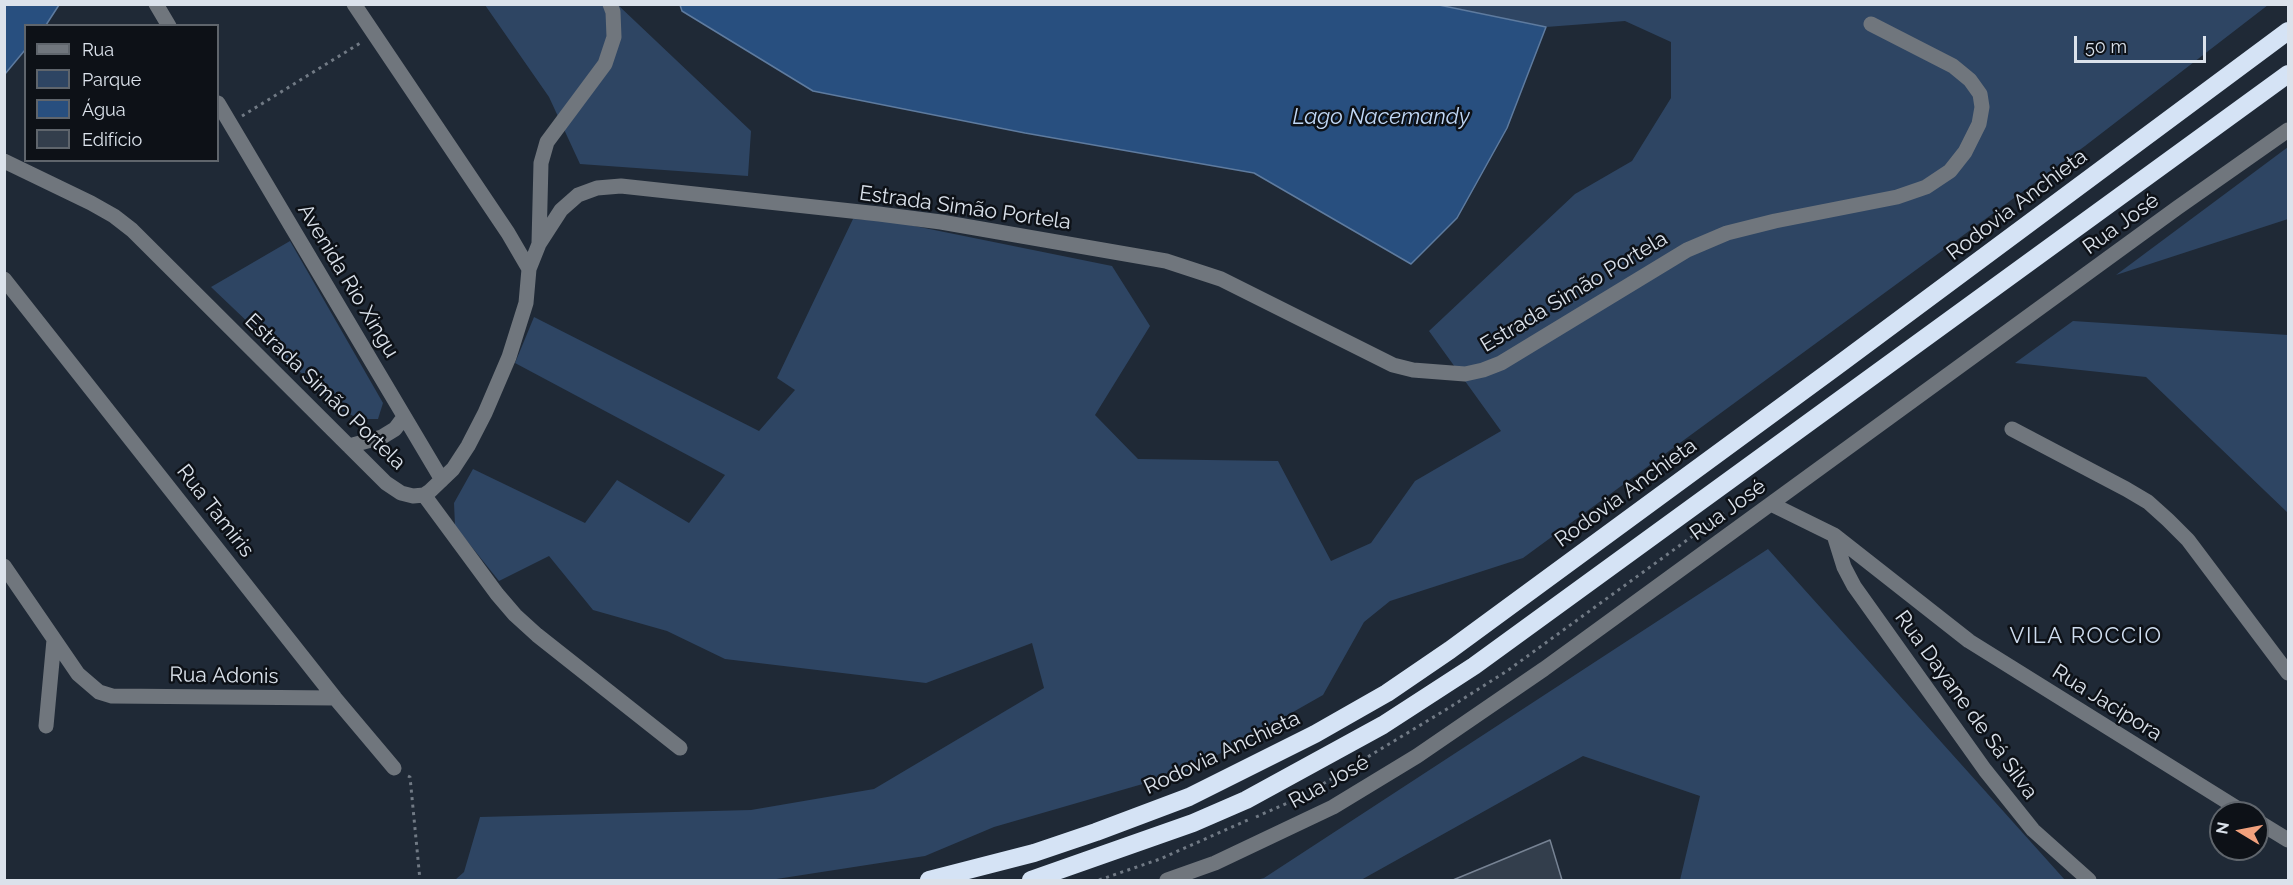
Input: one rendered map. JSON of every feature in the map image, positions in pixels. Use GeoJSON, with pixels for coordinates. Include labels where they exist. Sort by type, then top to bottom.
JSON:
{"type":"FeatureCollection","features":[{"type":"Feature","properties":{"kind":"highway","name":"Rodovia Anchieta"},"geometry":{"type":"LineString","coordinates":[[929,880],[1034,853],[1189,796],[1315,734],[1387,693],[1498,615],[2289,31]]}},
{"type":"Feature","properties":{"kind":"highway"},"geometry":{"type":"LineString","coordinates":[[1031,880],[1193,823],[1236,805],[1383,725],[1474,666],[2289,74]]}},
{"type":"Feature","properties":{"kind":"street"},"geometry":{"type":"LineString","coordinates":[[156,4],[168,24]]}},
{"type":"Feature","properties":{"kind":"street"},"geometry":{"type":"LineString","coordinates":[[354,4],[371,26],[374,34],[508,233],[529,269]]}},
{"type":"Feature","properties":{"kind":"street"},"geometry":{"type":"LineString","coordinates":[[539,244],[541,163],[547,142],[606,64],[614,37],[613,12],[610,4]]}},
{"type":"Feature","properties":{"kind":"street","name":"Estrada Simão Portela"},"geometry":{"type":"LineString","coordinates":[[4,161],[91,203],[132,230],[386,483],[401,493],[413,496],[424,495],[442,480],[468,446],[509,357],[526,303],[529,269],[539,244],[561,210],[578,195],[597,188],[621,186],[941,222],[1166,261],[1221,279],[1393,365],[1413,370],[1465,374],[1501,363],[1687,250],[1727,233],[1897,197],[1926,187],[1950,171],[1965,152],[1978,124],[1982,107],[1980,94],[1970,80],[1953,66],[1871,24]]}},
{"type":"Feature","properties":{"kind":"street","name":"Avenida Rio Xingu"},"geometry":{"type":"LineString","coordinates":[[219,105],[442,480]]}},
{"type":"Feature","properties":{"kind":"street","name":"Rua José"},"geometry":{"type":"LineString","coordinates":[[1167,880],[1215,863],[1333,807],[1417,756],[1544,669],[2177,208],[2289,130]]}},
{"type":"Feature","properties":{"kind":"street","name":"Rua Tamiris"},"geometry":{"type":"LineString","coordinates":[[4,279],[10,297],[394,768]]}},
{"type":"Feature","properties":{"kind":"street"},"geometry":{"type":"LineString","coordinates":[[349,446],[382,437],[394,429],[404,417]]}},
{"type":"Feature","properties":{"kind":"street"},"geometry":{"type":"LineString","coordinates":[[2012,429],[2148,502],[2188,540],[2289,673]]}},
{"type":"Feature","properties":{"kind":"street"},"geometry":{"type":"LineString","coordinates":[[424,495],[515,615],[680,748]]}},
{"type":"Feature","properties":{"kind":"street","name":"Rua Jacipora"},"geometry":{"type":"LineString","coordinates":[[1771,504],[1834,535],[1969,641],[2226,801]]}},
{"type":"Feature","properties":{"kind":"street","name":"Rua Dayane de Sá Silva"},"geometry":{"type":"LineString","coordinates":[[1834,535],[1844,567],[1854,586],[2010,804],[2033,830],[2089,880]]}},
{"type":"Feature","properties":{"kind":"street"},"geometry":{"type":"LineString","coordinates":[[4,566],[54,640],[46,726]]}},
{"type":"Feature","properties":{"kind":"street","name":"Rua Adonis"},"geometry":{"type":"LineString","coordinates":[[54,640],[88,685],[112,696],[335,698]]}},
{"type":"Feature","properties":{"kind":"street"},"geometry":{"type":"LineString","coordinates":[[2269,828],[2289,840]]}},
{"type":"Feature","properties":{"kind":"path"},"geometry":{"type":"LineString","coordinates":[[231,124],[374,34]]}},
{"type":"Feature","properties":{"kind":"path"},"geometry":{"type":"LineString","coordinates":[[394,768],[410,777],[420,880]]}},
{"type":"Feature","properties":{"kind":"green space"},"geometry":{"type":"Polygon","coordinates":[[[485,5],[618,5],[751,131],[748,176],[580,164],[549,97],[485,5]]]}},
{"type":"Feature","properties":{"kind":"green space"},"geometry":{"type":"Polygon","coordinates":[[[1439,5],[2268,5],[2085,146],[1523,558],[1390,601],[1364,622],[1323,695],[1191,770],[994,827],[925,856],[770,880],[455,880],[464,872],[480,817],[751,810],[874,789],[1044,688],[1032,643],[926,683],[725,659],[667,631],[593,610],[549,556],[499,581],[455,526],[454,503],[473,469],[585,523],[617,480],[689,523],[725,475],[515,363],[534,317],[759,431],[795,390],[777,378],[853,219],[890,221],[1112,266],[1150,326],[1095,415],[1138,459],[1278,461],[1331,561],[1371,543],[1415,481],[1501,431],[1429,331],[1575,194],[1632,161],[1671,98],[1671,42],[1625,21],[1546,27],[1439,5]]]}},
{"type":"Feature","properties":{"kind":"green space"},"geometry":{"type":"Polygon","coordinates":[[[2288,147],[2288,219],[2116,275],[2288,147]]]}},
{"type":"Feature","properties":{"kind":"green space"},"geometry":{"type":"Polygon","coordinates":[[[290,241],[383,403],[378,419],[359,419],[338,408],[211,287],[290,241]]]}},
{"type":"Feature","properties":{"kind":"green space"},"geometry":{"type":"Polygon","coordinates":[[[2073,321],[2288,335],[2288,513],[2146,377],[2015,363],[2073,321]]]}},
{"type":"Feature","properties":{"kind":"green space"},"geometry":{"type":"Polygon","coordinates":[[[1768,549],[2065,880],[1680,880],[1700,796],[1583,756],[1361,880],[1256,880],[1264,878],[1768,549]]]}},
{"type":"Feature","properties":{"kind":"water"},"geometry":{"type":"Polygon","coordinates":[[[5,4],[59,5],[47,24],[24,24],[24,51],[5,74],[5,4]]]}},
{"type":"Feature","properties":{"kind":"water","name":"Lago Nacemandy"},"geometry":{"type":"Polygon","coordinates":[[[680,5],[1439,5],[1546,27],[1507,128],[1457,218],[1411,264],[1254,173],[1025,133],[813,91],[682,11],[680,5]]]}},
{"type":"Feature","properties":{"kind":"building"},"geometry":{"type":"Polygon","coordinates":[[[1550,840],[1562,880],[1453,880],[1550,840]]]}},
{"type":"Feature","properties":{"kind":"district","name":"VILA ROCCIO"},"geometry":{"type":"Point","coordinates":[2086,636]}}]}
